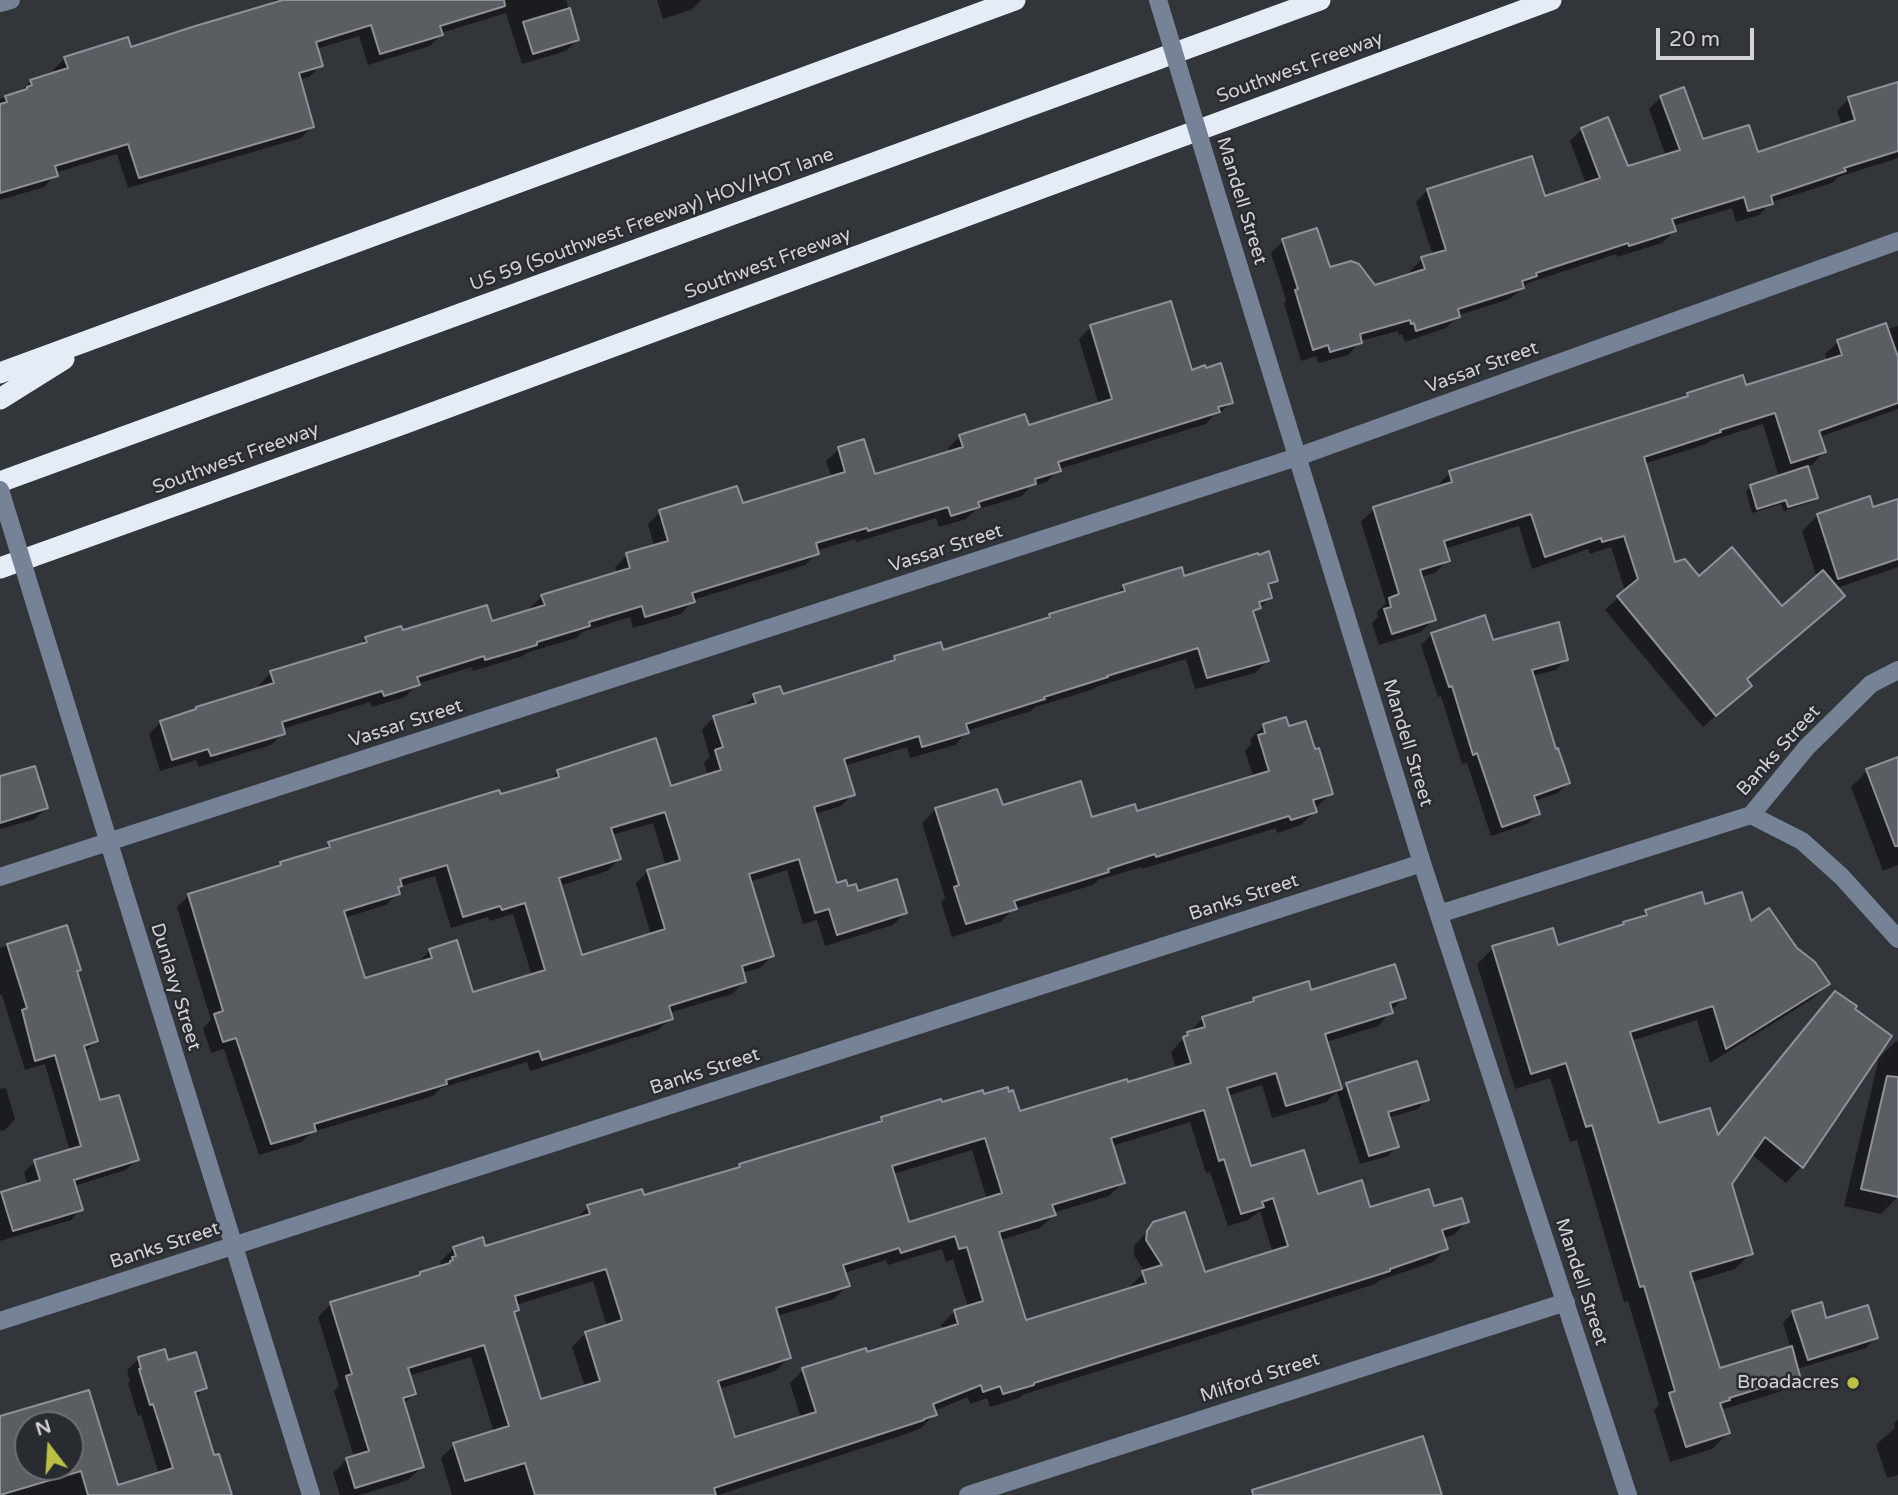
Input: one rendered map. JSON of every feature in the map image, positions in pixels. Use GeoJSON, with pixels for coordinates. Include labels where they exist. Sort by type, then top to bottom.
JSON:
{"type":"FeatureCollection","features":[{"type":"Feature","properties":{"kind":"highway"},"geometry":{"type":"LineString","coordinates":[[0,373],[1015,0]]}},
{"type":"Feature","properties":{"kind":"highway","name":"US 59 (Southwest Freeway) HOV/HOT lane"},"geometry":{"type":"LineString","coordinates":[[0,482],[1320,0]]}},
{"type":"Feature","properties":{"kind":"highway","name":"Southwest Freeway"},"geometry":{"type":"LineString","coordinates":[[0,568],[400,425],[1551,0]]}},
{"type":"Feature","properties":{"kind":"highway"},"geometry":{"type":"LineString","coordinates":[[0,399],[105,334]]}},
{"type":"Feature","properties":{"kind":"street"},"geometry":{"type":"LineString","coordinates":[[0,4],[11,0]]}},
{"type":"Feature","properties":{"kind":"street","name":"Mandell Street"},"geometry":{"type":"LineString","coordinates":[[1158,0],[1422,863],[1628,1495]]}},
{"type":"Feature","properties":{"kind":"street","name":"Vassar Street"},"geometry":{"type":"LineString","coordinates":[[0,877],[1297,457],[1898,242]]}},
{"type":"Feature","properties":{"kind":"street","name":"Dunlavy Street"},"geometry":{"type":"LineString","coordinates":[[0,490],[311,1495]]}},
{"type":"Feature","properties":{"kind":"street","name":"Banks Street"},"geometry":{"type":"LineString","coordinates":[[1439,914],[1751,815],[1807,747],[1871,684],[1898,670]]}},
{"type":"Feature","properties":{"kind":"street"},"geometry":{"type":"LineString","coordinates":[[1751,815],[1802,841],[1842,877],[1898,939]]}},
{"type":"Feature","properties":{"kind":"street","name":"Banks Street"},"geometry":{"type":"LineString","coordinates":[[0,1321],[1422,863]]}},
{"type":"Feature","properties":{"kind":"street","name":"Milford Street"},"geometry":{"type":"LineString","coordinates":[[968,1495],[1566,1302]]}},
{"type":"Feature","properties":{"kind":"building"},"geometry":{"type":"Polygon","coordinates":[[[283,0],[504,0],[505,6],[440,26],[443,35],[380,54],[371,25],[316,42],[323,66],[299,73],[314,127],[139,178],[128,144],[55,166],[58,176],[0,193],[0,104],[7,102],[5,96],[27,89],[32,85],[30,80],[68,68],[64,57],[128,37],[131,47],[283,0]]]}},
{"type":"Feature","properties":{"kind":"building"},"geometry":{"type":"Polygon","coordinates":[[[570,8],[579,40],[533,54],[523,22],[570,8]]]}},
{"type":"Feature","properties":{"kind":"building"},"geometry":{"type":"Polygon","coordinates":[[[1898,82],[1898,151],[1771,196],[1773,204],[1748,211],[1744,197],[1672,219],[1676,231],[1629,246],[1628,243],[1536,273],[1537,276],[1522,281],[1524,288],[1458,309],[1460,317],[1416,331],[1410,320],[1360,334],[1362,343],[1330,352],[1328,345],[1313,350],[1282,239],[1317,228],[1330,267],[1351,261],[1359,264],[1375,285],[1425,269],[1421,257],[1446,250],[1427,189],[1532,156],[1545,196],[1600,178],[1581,128],[1608,117],[1628,166],[1680,150],[1660,96],[1684,87],[1703,139],[1749,125],[1758,152],[1855,120],[1848,97],[1898,82]]]}},
{"type":"Feature","properties":{"kind":"building"},"geometry":{"type":"Polygon","coordinates":[[[1171,301],[1192,370],[1221,363],[1233,403],[1218,407],[1220,412],[1058,462],[1061,471],[1035,479],[1036,484],[978,502],[980,507],[951,516],[948,507],[868,531],[867,528],[816,543],[819,554],[692,593],[695,602],[645,617],[642,606],[589,622],[590,626],[537,642],[537,645],[485,660],[484,656],[417,677],[420,685],[384,696],[382,691],[282,722],[285,734],[211,756],[208,749],[172,760],[160,721],[274,683],[270,671],[367,642],[365,637],[401,626],[403,630],[487,605],[492,621],[545,605],[541,595],[630,568],[626,553],[668,541],[659,510],[737,486],[743,503],[845,472],[838,447],[864,439],[875,474],[963,447],[959,435],[1025,414],[1029,425],[1112,399],[1090,325],[1171,301]]]}},
{"type":"Feature","properties":{"kind":"building"},"geometry":{"type":"Polygon","coordinates":[[[1886,323],[1898,357],[1898,403],[1819,431],[1826,452],[1791,463],[1775,413],[1644,457],[1675,562],[1685,559],[1699,576],[1732,547],[1782,606],[1823,570],[1845,596],[1747,679],[1752,686],[1716,716],[1617,596],[1638,579],[1624,536],[1602,542],[1601,538],[1545,557],[1531,514],[1444,541],[1450,561],[1420,570],[1436,620],[1392,634],[1384,609],[1391,607],[1389,598],[1399,594],[1373,507],[1452,482],[1449,471],[1688,396],[1687,393],[1743,375],[1746,385],[1842,355],[1837,340],[1886,323]]]}},
{"type":"Feature","properties":{"kind":"building"},"geometry":{"type":"Polygon","coordinates":[[[1808,466],[1818,498],[1788,507],[1786,500],[1757,509],[1750,485],[1808,466]]]}},
{"type":"Feature","properties":{"kind":"building"},"geometry":{"type":"Polygon","coordinates":[[[1870,496],[1873,507],[1898,499],[1898,559],[1838,579],[1817,514],[1870,496]]]}},
{"type":"Feature","properties":{"kind":"building"},"geometry":{"type":"Polygon","coordinates":[[[1269,551],[1278,581],[1268,584],[1272,598],[1259,602],[1261,608],[1253,611],[1269,661],[1207,678],[1198,648],[966,724],[969,733],[922,747],[919,736],[844,759],[855,795],[814,807],[837,883],[846,880],[848,886],[856,884],[858,891],[897,879],[907,913],[837,935],[829,909],[815,913],[799,859],[749,874],[774,956],[742,966],[746,982],[669,1006],[673,1019],[542,1060],[539,1051],[446,1080],[447,1084],[314,1124],[316,1131],[271,1144],[236,1038],[223,1042],[214,1014],[223,1011],[188,894],[330,847],[328,842],[499,790],[501,794],[559,777],[557,770],[656,738],[671,786],[721,770],[715,750],[723,747],[713,716],[756,703],[753,694],[780,686],[783,694],[895,660],[894,656],[941,642],[943,650],[1125,591],[1123,585],[1182,567],[1184,576],[1258,553],[1259,555],[1269,551]],[[665,812],[611,828],[621,859],[559,878],[582,955],[665,929],[647,870],[680,860],[665,812]],[[447,865],[400,879],[400,894],[344,911],[365,978],[432,958],[429,949],[457,940],[473,992],[545,970],[525,903],[502,910],[500,906],[463,917],[447,865]]]}},
{"type":"Feature","properties":{"kind":"building"},"geometry":{"type":"Polygon","coordinates":[[[1485,615],[1493,640],[1559,622],[1568,660],[1532,670],[1556,749],[1558,748],[1570,783],[1534,796],[1540,814],[1502,827],[1477,753],[1473,755],[1452,686],[1449,687],[1431,633],[1485,615]]]}},
{"type":"Feature","properties":{"kind":"building"},"geometry":{"type":"Polygon","coordinates":[[[1286,717],[1289,726],[1306,721],[1315,749],[1319,748],[1333,794],[1313,800],[1317,812],[1291,820],[1289,816],[1156,857],[1155,854],[1108,869],[1109,872],[1014,901],[1017,909],[966,924],[954,887],[959,885],[935,808],[997,789],[1003,805],[1081,781],[1092,817],[1135,804],[1137,811],[1269,771],[1258,735],[1265,733],[1263,724],[1286,717]]]}},
{"type":"Feature","properties":{"kind":"building"},"geometry":{"type":"Polygon","coordinates":[[[1898,757],[1898,846],[1895,846],[1866,769],[1898,757]]]}},
{"type":"Feature","properties":{"kind":"building"},"geometry":{"type":"Polygon","coordinates":[[[35,766],[48,808],[0,823],[0,776],[35,766]]]}},
{"type":"Feature","properties":{"kind":"building"},"geometry":{"type":"Polygon","coordinates":[[[1702,892],[1705,904],[1742,892],[1751,921],[1769,908],[1797,948],[1815,962],[1830,984],[1726,1049],[1713,1006],[1630,1032],[1659,1123],[1710,1108],[1718,1135],[1835,991],[1892,1036],[1803,1168],[1765,1137],[1732,1184],[1753,1254],[1690,1272],[1720,1368],[1792,1346],[1800,1376],[1720,1403],[1730,1433],[1686,1447],[1669,1393],[1675,1391],[1644,1286],[1640,1287],[1592,1125],[1586,1127],[1566,1063],[1531,1074],[1492,946],[1553,928],[1558,945],[1624,924],[1623,922],[1647,915],[1645,910],[1702,892]]]}},
{"type":"Feature","properties":{"kind":"building"},"geometry":{"type":"Polygon","coordinates":[[[67,925],[81,970],[77,971],[98,1041],[84,1046],[100,1100],[119,1095],[139,1160],[74,1180],[83,1210],[13,1231],[1,1192],[40,1180],[34,1160],[81,1146],[55,1055],[35,1061],[22,1010],[27,1008],[7,944],[67,925]]]}},
{"type":"Feature","properties":{"kind":"building"},"geometry":{"type":"Polygon","coordinates":[[[1395,964],[1406,998],[1390,1003],[1393,1013],[1325,1034],[1342,1089],[1286,1106],[1276,1073],[1227,1088],[1251,1166],[1304,1150],[1318,1194],[1362,1180],[1370,1207],[1429,1189],[1434,1206],[1462,1198],[1469,1222],[1442,1230],[1448,1249],[1390,1271],[1034,1385],[1003,1394],[1000,1386],[983,1392],[981,1385],[933,1404],[937,1415],[714,1488],[716,1495],[535,1495],[525,1463],[465,1481],[453,1443],[509,1426],[484,1345],[408,1368],[416,1394],[403,1398],[424,1467],[355,1488],[346,1458],[369,1451],[346,1376],[352,1374],[330,1302],[420,1275],[420,1272],[450,1263],[452,1257],[456,1256],[453,1247],[483,1237],[485,1246],[590,1214],[587,1205],[642,1189],[644,1195],[740,1167],[739,1164],[882,1121],[881,1117],[941,1099],[942,1102],[983,1090],[984,1094],[1008,1087],[1009,1092],[1013,1090],[1020,1111],[1191,1063],[1183,1037],[1188,1035],[1187,1032],[1205,1027],[1202,1017],[1309,981],[1311,990],[1395,964]],[[1204,1110],[1111,1138],[1125,1183],[1052,1205],[1056,1215],[999,1232],[1026,1320],[1146,1283],[1142,1271],[1162,1265],[1146,1240],[1147,1231],[1153,1222],[1185,1212],[1205,1272],[1288,1246],[1273,1198],[1262,1202],[1264,1207],[1241,1214],[1224,1159],[1219,1161],[1204,1110]],[[985,1138],[892,1166],[909,1222],[1002,1193],[985,1138]],[[955,1236],[901,1253],[899,1248],[843,1265],[850,1286],[776,1308],[791,1358],[718,1381],[735,1437],[816,1412],[802,1368],[866,1348],[867,1352],[958,1324],[954,1310],[983,1301],[967,1247],[959,1249],[955,1236]],[[606,1269],[515,1296],[519,1310],[514,1312],[541,1399],[600,1381],[585,1332],[622,1320],[606,1269]]]}},
{"type":"Feature","properties":{"kind":"building"},"geometry":{"type":"Polygon","coordinates":[[[1417,1061],[1429,1100],[1388,1112],[1399,1147],[1369,1156],[1346,1083],[1417,1061]]]}},
{"type":"Feature","properties":{"kind":"building"},"geometry":{"type":"Polygon","coordinates":[[[1887,1076],[1898,1077],[1898,1197],[1861,1189],[1887,1076]]]}},
{"type":"Feature","properties":{"kind":"building"},"geometry":{"type":"Polygon","coordinates":[[[1822,1302],[1826,1318],[1868,1305],[1878,1338],[1808,1360],[1792,1311],[1822,1302]]]}},
{"type":"Feature","properties":{"kind":"building"},"geometry":{"type":"Polygon","coordinates":[[[165,1349],[168,1360],[196,1352],[207,1388],[195,1392],[214,1455],[219,1454],[232,1495],[88,1495],[84,1481],[84,1411],[17,1411],[89,1390],[118,1485],[173,1468],[153,1404],[150,1405],[138,1357],[165,1349]]]}},
{"type":"Feature","properties":{"kind":"building"},"geometry":{"type":"Polygon","coordinates":[[[14,1412],[14,1481],[47,1481],[0,1495],[0,1416],[14,1412]]]}},
{"type":"Feature","properties":{"kind":"building"},"geometry":{"type":"Polygon","coordinates":[[[1423,1436],[1442,1495],[1253,1495],[1252,1490],[1423,1436]]]}},
{"type":"Feature","properties":{"kind":"place","name":"Broadacres"},"geometry":{"type":"Point","coordinates":[1853,1383]}}]}
